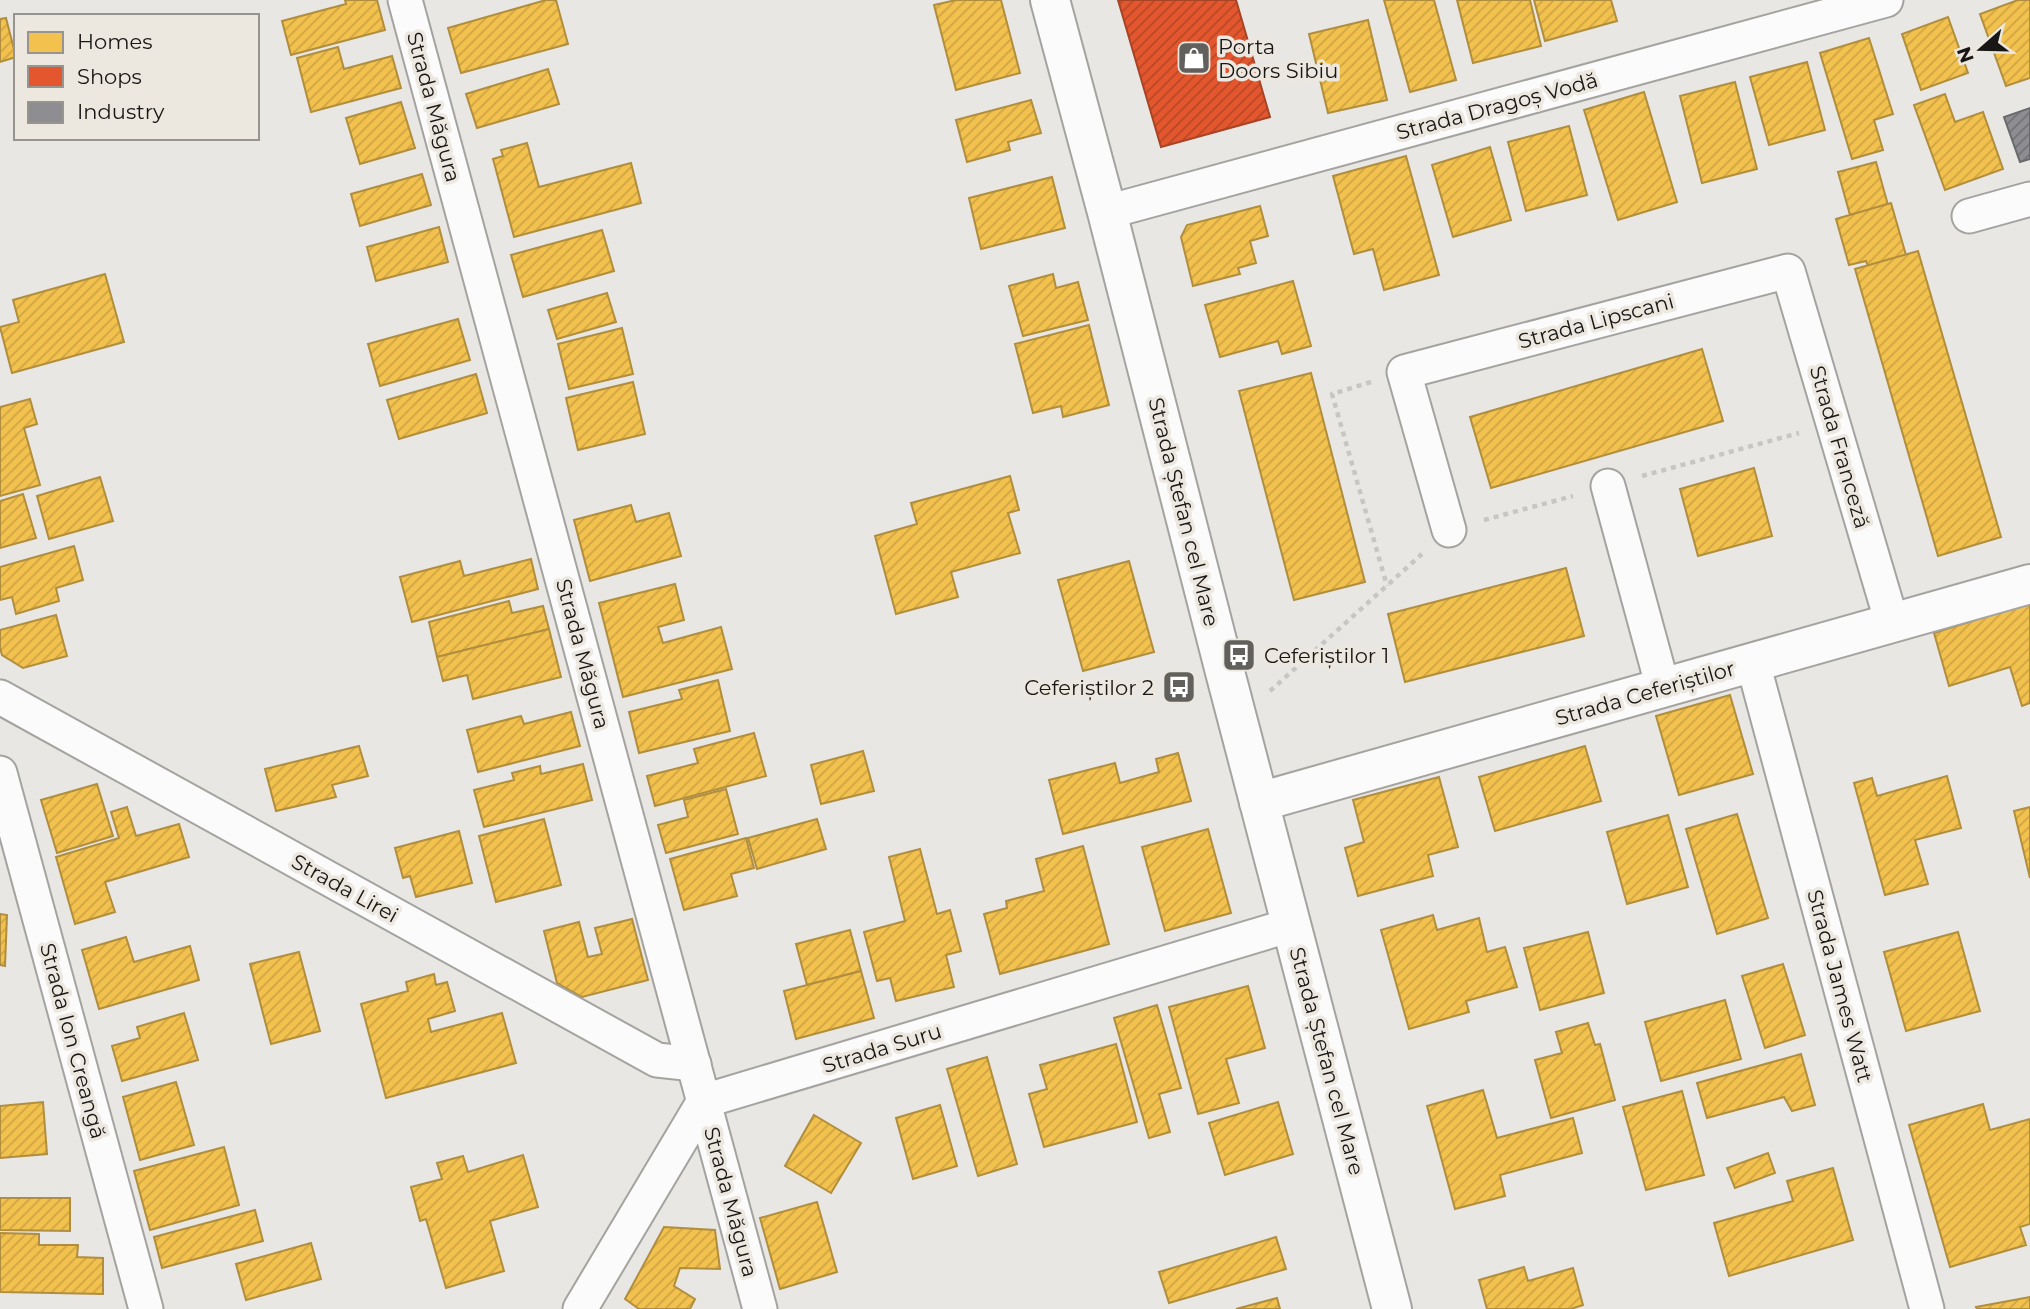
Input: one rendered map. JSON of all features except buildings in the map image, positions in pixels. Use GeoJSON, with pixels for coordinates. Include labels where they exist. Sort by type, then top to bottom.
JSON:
{"type":"FeatureCollection","features":[{"type":"Feature","properties":{"kind":"main road","name":"Strada Ștefan cel Mare"},"geometry":{"type":"LineString","coordinates":[[1050,0],[1392,1309]]}},
{"type":"Feature","properties":{"kind":"main road","name":"Strada Ceferiștilor"},"geometry":{"type":"LineString","coordinates":[[1259,802],[2030,584]]}},
{"type":"Feature","properties":{"kind":"street","name":"Strada Măgura"},"geometry":{"type":"LineString","coordinates":[[405,0],[760,1309]]}},
{"type":"Feature","properties":{"kind":"street","name":"Strada Dragoș Vodă"},"geometry":{"type":"LineString","coordinates":[[1107,212],[1886,0]]}},
{"type":"Feature","properties":{"kind":"street"},"geometry":{"type":"LineString","coordinates":[[1969,216],[2030,199]]}},
{"type":"Feature","properties":{"kind":"street","name":"Strada Lipscani"},"geometry":{"type":"LineString","coordinates":[[1404,372],[1788,271]]}},
{"type":"Feature","properties":{"kind":"street","name":"Strada Franceză"},"geometry":{"type":"LineString","coordinates":[[1788,271],[1892,623]]}},
{"type":"Feature","properties":{"kind":"street"},"geometry":{"type":"LineString","coordinates":[[1404,372],[1449,530]]}},
{"type":"Feature","properties":{"kind":"street"},"geometry":{"type":"LineString","coordinates":[[1608,486],[1663,688]]}},
{"type":"Feature","properties":{"kind":"street","name":"Strada James Watt"},"geometry":{"type":"LineString","coordinates":[[1753,663],[1927,1309]]}},
{"type":"Feature","properties":{"kind":"street","name":"Strada Lirei"},"geometry":{"type":"LineString","coordinates":[[0,697],[657,1060],[694,1064]]}},
{"type":"Feature","properties":{"kind":"street","name":"Strada Ion Creangă"},"geometry":{"type":"LineString","coordinates":[[0,773],[146,1309]]}},
{"type":"Feature","properties":{"kind":"street","name":"Strada Suru"},"geometry":{"type":"LineString","coordinates":[[704,1101],[1291,925]]}},
{"type":"Feature","properties":{"kind":"street"},"geometry":{"type":"LineString","coordinates":[[580,1309],[704,1101]]}},
{"type":"Feature","properties":{"kind":"path"},"geometry":{"type":"LineString","coordinates":[[1387,586],[1332,394],[1404,372]]}},
{"type":"Feature","properties":{"kind":"path"},"geometry":{"type":"LineString","coordinates":[[1237,720],[1449,530]]}},
{"type":"Feature","properties":{"kind":"place","name":"Porta Doors Sibiu"},"geometry":{"type":"Point","coordinates":[1194,58]}},
{"type":"Feature","properties":{"kind":"place","name":"Ceferiștilor 1"},"geometry":{"type":"Point","coordinates":[1239,655]}},
{"type":"Feature","properties":{"kind":"place","name":"Ceferiștilor 2"},"geometry":{"type":"Point","coordinates":[1179,687]}}]}
